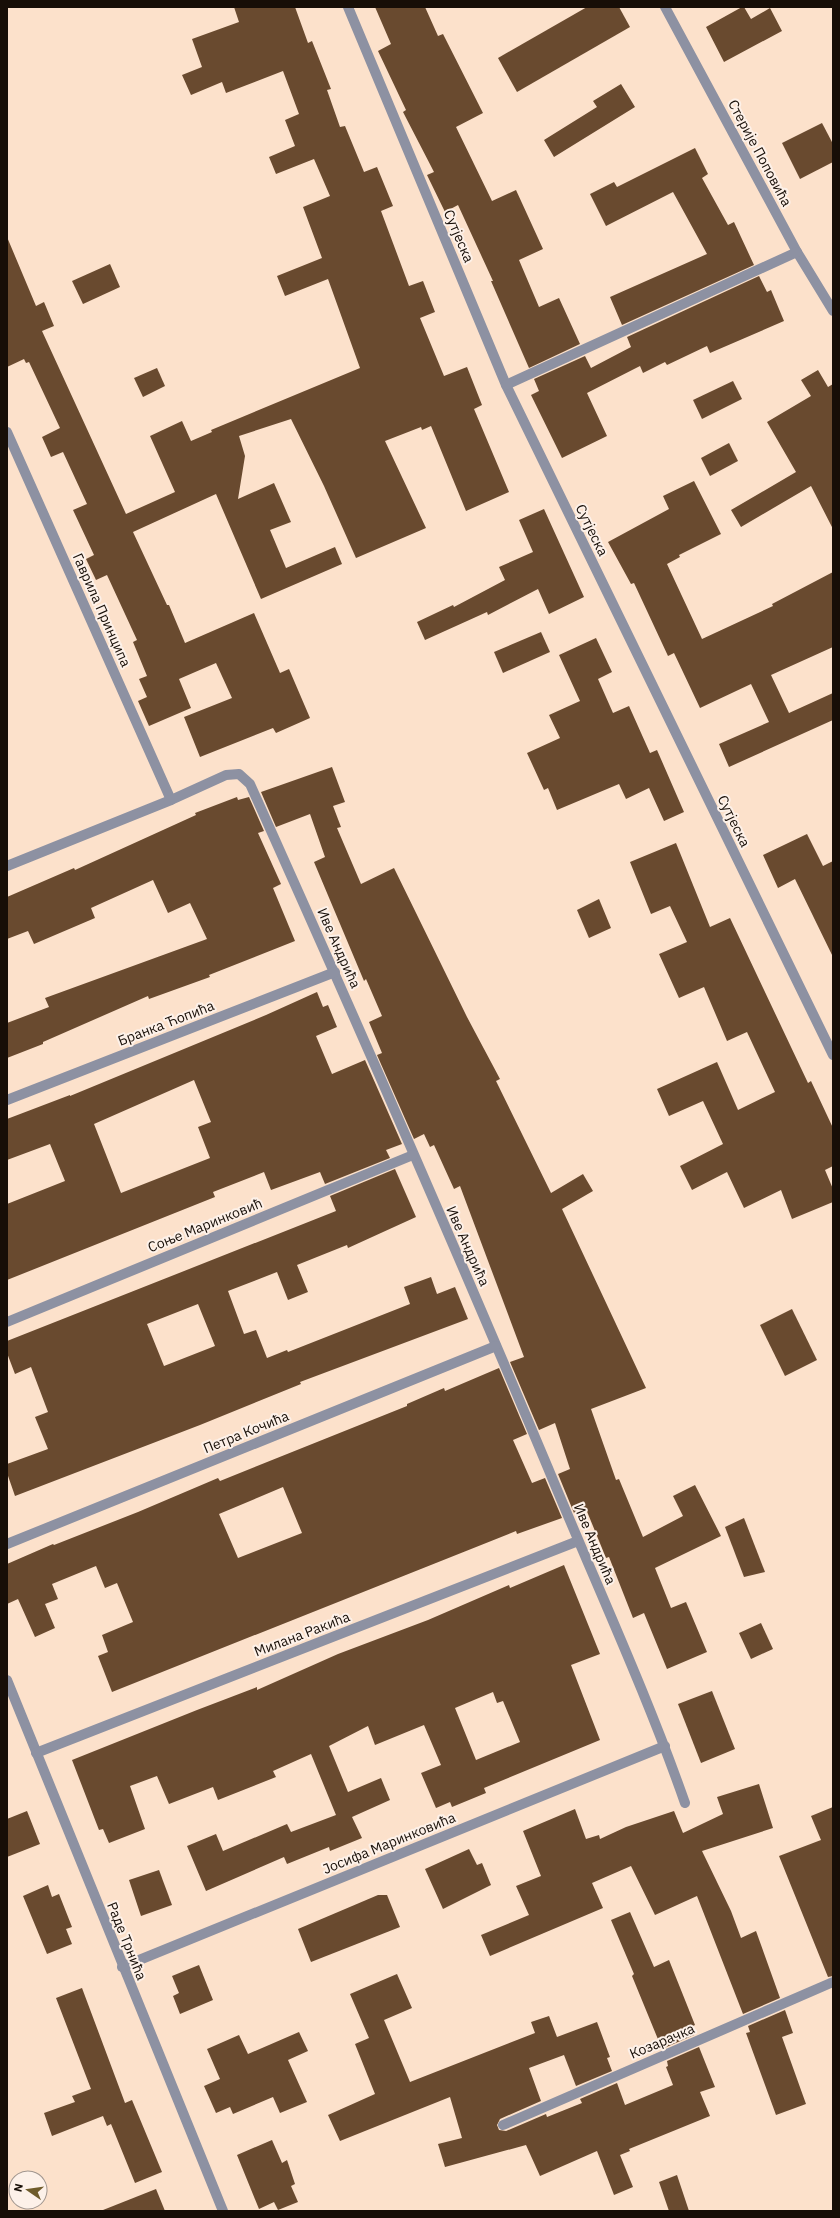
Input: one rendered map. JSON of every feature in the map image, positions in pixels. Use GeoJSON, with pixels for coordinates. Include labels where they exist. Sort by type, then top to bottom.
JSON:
{"type":"FeatureCollection","features":[{"type":"Feature","properties":{"kind":"street","name":"Сутјеска"},"geometry":{"type":"LineString","coordinates":[[348,7],[506,385],[833,1055]]}},
{"type":"Feature","properties":{"kind":"street","name":"Стерије Поповића"},"geometry":{"type":"LineString","coordinates":[[665,7],[797,252],[833,311]]}},
{"type":"Feature","properties":{"kind":"street"},"geometry":{"type":"LineString","coordinates":[[506,385],[797,252]]}},
{"type":"Feature","properties":{"kind":"street","name":"Гаврила Принципа"},"geometry":{"type":"LineString","coordinates":[[7,432],[171,800]]}},
{"type":"Feature","properties":{"kind":"street","name":"Иве Андрића"},"geometry":{"type":"LineString","coordinates":[[7,866],[171,800],[226,775],[239,774],[250,784],[335,972],[496,1346],[665,1746],[685,1803]]}},
{"type":"Feature","properties":{"kind":"street","name":"Бранка Ћопића"},"geometry":{"type":"LineString","coordinates":[[7,1100],[335,972]]}},
{"type":"Feature","properties":{"kind":"street","name":"Соње Маринковић"},"geometry":{"type":"LineString","coordinates":[[7,1322],[413,1155]]}},
{"type":"Feature","properties":{"kind":"street","name":"Петра Кочића"},"geometry":{"type":"LineString","coordinates":[[7,1544],[496,1346]]}},
{"type":"Feature","properties":{"kind":"street","name":"Милана Ракића"},"geometry":{"type":"LineString","coordinates":[[36,1753],[578,1541]]}},
{"type":"Feature","properties":{"kind":"street","name":"Раде Трнића"},"geometry":{"type":"LineString","coordinates":[[7,1680],[122,1967],[223,2211]]}},
{"type":"Feature","properties":{"kind":"street","name":"Јосифа Маринковића"},"geometry":{"type":"LineString","coordinates":[[122,1967],[665,1746]]}},
{"type":"Feature","properties":{"kind":"street","name":"Козарачка"},"geometry":{"type":"LineString","coordinates":[[503,2125],[833,1982]]}},
{"type":"Feature","properties":{"kind":"building"},"geometry":{"type":"Polygon","coordinates":[[[234,7],[295,7],[308,43],[312,41],[331,89],[327,90],[340,127],[345,126],[364,172],[377,167],[393,206],[381,211],[409,286],[423,281],[435,312],[420,318],[444,376],[467,367],[482,405],[474,409],[509,492],[466,511],[431,426],[422,430],[421,427],[385,441],[426,528],[356,558],[324,486],[291,419],[239,436],[245,456],[238,499],[274,483],[291,522],[270,530],[286,568],[335,547],[342,564],[261,599],[216,494],[133,532],[167,605],[169,605],[185,643],[254,613],[280,673],[289,669],[310,718],[276,733],[273,728],[200,757],[184,717],[232,698],[216,663],[179,679],[191,708],[149,726],[138,701],[147,697],[139,679],[147,676],[133,642],[137,640],[107,575],[96,580],[86,559],[94,555],[73,510],[87,504],[63,452],[51,457],[42,437],[60,428],[29,362],[26,363],[24,359],[7,367],[7,237],[36,306],[44,302],[54,326],[42,331],[126,514],[175,492],[150,436],[182,421],[191,441],[212,432],[211,430],[360,368],[328,279],[285,296],[277,276],[322,258],[303,207],[330,196],[314,159],[276,174],[269,157],[295,146],[285,120],[299,114],[283,71],[226,93],[222,82],[191,95],[182,75],[202,67],[192,39],[239,22],[234,7]]]}},
{"type":"Feature","properties":{"kind":"building"},"geometry":{"type":"Polygon","coordinates":[[[375,7],[425,7],[438,36],[443,34],[483,113],[456,127],[492,201],[516,190],[543,249],[519,260],[539,307],[559,298],[580,344],[529,368],[491,281],[493,281],[458,205],[445,212],[427,175],[434,172],[403,112],[406,110],[378,51],[391,44],[375,7]]]}},
{"type":"Feature","properties":{"kind":"building"},"geometry":{"type":"Polygon","coordinates":[[[587,7],[619,7],[630,27],[517,92],[498,58],[587,7]]]}},
{"type":"Feature","properties":{"kind":"building"},"geometry":{"type":"Polygon","coordinates":[[[744,7],[751,19],[770,8],[782,31],[724,62],[706,27],[744,7]]]}},
{"type":"Feature","properties":{"kind":"building"},"geometry":{"type":"Polygon","coordinates":[[[621,84],[635,107],[554,157],[544,140],[597,107],[593,101],[621,84]]]}},
{"type":"Feature","properties":{"kind":"building"},"geometry":{"type":"Polygon","coordinates":[[[822,123],[833,144],[833,162],[800,179],[782,143],[822,123]]]}},
{"type":"Feature","properties":{"kind":"building"},"geometry":{"type":"Polygon","coordinates":[[[695,148],[708,174],[702,178],[728,225],[734,222],[754,265],[622,325],[610,297],[707,254],[673,192],[606,226],[590,194],[614,182],[617,187],[695,148]]]}},
{"type":"Feature","properties":{"kind":"building"},"geometry":{"type":"Polygon","coordinates":[[[110,264],[120,287],[83,304],[72,281],[110,264]]]}},
{"type":"Feature","properties":{"kind":"building"},"geometry":{"type":"Polygon","coordinates":[[[759,276],[767,292],[771,290],[784,321],[710,353],[707,346],[667,365],[665,362],[643,373],[640,366],[587,393],[607,436],[562,458],[531,395],[539,391],[534,379],[585,356],[591,368],[631,347],[627,337],[759,276]]]}},
{"type":"Feature","properties":{"kind":"building"},"geometry":{"type":"Polygon","coordinates":[[[157,368],[165,386],[143,397],[134,378],[157,368]]]}},
{"type":"Feature","properties":{"kind":"building"},"geometry":{"type":"Polygon","coordinates":[[[818,370],[828,387],[833,384],[833,529],[811,486],[741,527],[731,510],[796,472],[767,422],[811,396],[801,380],[818,370]]]}},
{"type":"Feature","properties":{"kind":"building"},"geometry":{"type":"Polygon","coordinates":[[[733,381],[742,399],[702,419],[693,400],[733,381]]]}},
{"type":"Feature","properties":{"kind":"building"},"geometry":{"type":"Polygon","coordinates":[[[729,443],[738,461],[710,476],[701,458],[729,443]]]}},
{"type":"Feature","properties":{"kind":"building"},"geometry":{"type":"Polygon","coordinates":[[[694,481],[721,534],[679,555],[680,557],[667,564],[702,639],[773,606],[772,604],[833,572],[833,647],[771,675],[789,713],[833,693],[833,720],[729,767],[719,744],[769,722],[751,684],[700,708],[674,653],[668,656],[634,583],[631,584],[608,542],[669,509],[663,496],[694,481]]]}},
{"type":"Feature","properties":{"kind":"building"},"geometry":{"type":"Polygon","coordinates":[[[544,509],[584,597],[549,614],[538,589],[488,615],[487,612],[425,640],[417,622],[453,605],[454,607],[505,580],[499,567],[533,552],[519,520],[544,509]]]}},
{"type":"Feature","properties":{"kind":"building"},"geometry":{"type":"Polygon","coordinates":[[[541,632],[550,652],[503,673],[494,652],[541,632]]]}},
{"type":"Feature","properties":{"kind":"building"},"geometry":{"type":"Polygon","coordinates":[[[596,638],[612,672],[598,679],[613,713],[629,706],[650,753],[657,750],[684,812],[664,821],[649,788],[626,799],[619,784],[557,810],[548,788],[544,790],[527,753],[560,738],[549,715],[580,701],[559,655],[596,638]]]}},
{"type":"Feature","properties":{"kind":"building"},"geometry":{"type":"Polygon","coordinates":[[[332,767],[345,802],[333,806],[341,827],[337,828],[361,884],[394,868],[467,1017],[500,1079],[496,1081],[551,1193],[583,1174],[593,1191],[562,1209],[646,1388],[591,1409],[616,1480],[619,1479],[643,1537],[683,1516],[673,1496],[695,1485],[721,1536],[655,1568],[671,1608],[686,1602],[707,1652],[667,1669],[644,1613],[633,1618],[609,1557],[606,1558],[586,1509],[574,1513],[558,1474],[570,1469],[555,1423],[539,1430],[510,1362],[524,1357],[460,1186],[454,1189],[434,1145],[430,1147],[424,1134],[414,1139],[377,1055],[382,1053],[369,1022],[382,1016],[366,979],[364,981],[314,862],[325,857],[310,814],[276,827],[261,792],[332,767]]]}},
{"type":"Feature","properties":{"kind":"building"},"geometry":{"type":"Polygon","coordinates":[[[237,797],[238,800],[249,797],[264,831],[258,833],[281,884],[273,888],[295,941],[209,975],[210,977],[149,999],[148,996],[43,1042],[43,1044],[7,1058],[7,1023],[49,1007],[45,998],[207,939],[190,903],[168,913],[153,880],[91,908],[95,918],[34,944],[28,931],[7,939],[7,897],[74,868],[75,870],[196,815],[195,813],[237,797]]]}},
{"type":"Feature","properties":{"kind":"building"},"geometry":{"type":"Polygon","coordinates":[[[807,834],[823,866],[833,861],[833,957],[795,879],[778,888],[763,855],[807,834]]]}},
{"type":"Feature","properties":{"kind":"building"},"geometry":{"type":"Polygon","coordinates":[[[676,843],[710,927],[730,918],[808,1083],[811,1081],[833,1128],[833,1166],[825,1170],[833,1189],[833,1202],[792,1219],[781,1190],[744,1208],[727,1172],[692,1190],[680,1166],[723,1144],[703,1101],[669,1116],[657,1089],[717,1062],[738,1110],[775,1092],[747,1032],[727,1041],[704,987],[679,998],[659,954],[687,942],[670,906],[651,914],[630,862],[676,843]]]}},
{"type":"Feature","properties":{"kind":"building"},"geometry":{"type":"Polygon","coordinates":[[[599,899],[611,928],[589,938],[577,910],[599,899]]]}},
{"type":"Feature","properties":{"kind":"building"},"geometry":{"type":"Polygon","coordinates":[[[317,992],[323,1007],[328,1005],[337,1027],[316,1036],[332,1074],[365,1060],[402,1144],[386,1150],[390,1158],[325,1184],[320,1172],[271,1190],[264,1172],[213,1192],[215,1197],[7,1280],[7,1204],[65,1181],[50,1144],[7,1160],[7,1119],[70,1096],[266,1015],[317,992]],[[194,1080],[94,1124],[121,1193],[210,1158],[198,1127],[211,1122],[194,1080]]]}},
{"type":"Feature","properties":{"kind":"building"},"geometry":{"type":"Polygon","coordinates":[[[395,1169],[416,1217],[348,1248],[347,1245],[297,1265],[308,1292],[288,1300],[277,1272],[228,1291],[244,1334],[256,1330],[267,1358],[287,1350],[288,1352],[410,1304],[404,1287],[431,1277],[437,1294],[455,1287],[468,1319],[300,1382],[301,1384],[200,1425],[15,1496],[7,1473],[7,1464],[48,1449],[35,1417],[48,1412],[31,1367],[15,1374],[7,1353],[7,1341],[336,1211],[330,1196],[395,1169]],[[198,1304],[147,1324],[164,1366],[215,1346],[198,1304]]]}},
{"type":"Feature","properties":{"kind":"building"},"geometry":{"type":"Polygon","coordinates":[[[792,1309],[817,1360],[785,1376],[760,1325],[792,1309]]]}},
{"type":"Feature","properties":{"kind":"building"},"geometry":{"type":"Polygon","coordinates":[[[499,1368],[527,1434],[513,1440],[532,1483],[545,1478],[562,1518],[517,1534],[516,1531],[112,1692],[98,1656],[108,1652],[102,1635],[133,1622],[117,1583],[105,1588],[96,1566],[52,1584],[58,1599],[45,1604],[55,1628],[35,1637],[18,1599],[7,1604],[7,1564],[53,1544],[54,1545],[138,1512],[218,1478],[220,1481],[407,1406],[407,1404],[444,1388],[445,1391],[499,1368]],[[283,1487],[219,1514],[238,1558],[302,1533],[283,1487]]]}},
{"type":"Feature","properties":{"kind":"building"},"geometry":{"type":"Polygon","coordinates":[[[744,1518],[765,1572],[744,1577],[725,1527],[744,1518]]]}},
{"type":"Feature","properties":{"kind":"building"},"geometry":{"type":"Polygon","coordinates":[[[564,1565],[600,1654],[571,1665],[600,1740],[484,1788],[486,1793],[452,1807],[450,1802],[436,1808],[421,1773],[441,1765],[424,1725],[375,1745],[368,1726],[329,1746],[348,1792],[381,1778],[390,1800],[352,1817],[362,1838],[330,1851],[329,1847],[287,1864],[284,1857],[206,1891],[187,1846],[216,1834],[223,1851],[287,1824],[291,1832],[336,1815],[311,1754],[273,1771],[276,1777],[218,1800],[213,1787],[169,1804],[157,1776],[130,1786],[145,1829],[109,1843],[103,1829],[99,1830],[72,1760],[257,1687],[257,1690],[338,1654],[428,1620],[509,1585],[510,1588],[564,1565]],[[493,1692],[455,1708],[476,1760],[520,1742],[503,1701],[497,1703],[493,1692]]]}},
{"type":"Feature","properties":{"kind":"building"},"geometry":{"type":"Polygon","coordinates":[[[761,1623],[773,1649],[751,1659],[739,1633],[761,1623]]]}},
{"type":"Feature","properties":{"kind":"building"},"geometry":{"type":"Polygon","coordinates":[[[712,1691],[735,1749],[701,1763],[678,1704],[712,1691]]]}},
{"type":"Feature","properties":{"kind":"building"},"geometry":{"type":"Polygon","coordinates":[[[759,1784],[773,1828],[702,1851],[731,1911],[741,1938],[756,1931],[780,1998],[743,2014],[697,1896],[655,1915],[631,1866],[592,1883],[603,1908],[490,1956],[481,1935],[529,1915],[516,1886],[541,1876],[523,1831],[575,1809],[586,1839],[599,1835],[600,1839],[626,1827],[674,1811],[683,1833],[723,1814],[717,1797],[759,1784]]]}},
{"type":"Feature","properties":{"kind":"building"},"geometry":{"type":"Polygon","coordinates":[[[833,1807],[833,1976],[828,1977],[779,1856],[821,1840],[811,1816],[833,1807]]]}},
{"type":"Feature","properties":{"kind":"building"},"geometry":{"type":"Polygon","coordinates":[[[27,1811],[40,1844],[7,1857],[7,1819],[27,1811]]]}},
{"type":"Feature","properties":{"kind":"building"},"geometry":{"type":"Polygon","coordinates":[[[469,1849],[477,1865],[482,1863],[491,1885],[443,1909],[425,1869],[469,1849]]]}},
{"type":"Feature","properties":{"kind":"building"},"geometry":{"type":"Polygon","coordinates":[[[159,1870],[172,1905],[141,1916],[129,1880],[159,1870]]]}},
{"type":"Feature","properties":{"kind":"building"},"geometry":{"type":"Polygon","coordinates":[[[48,1885],[52,1897],[59,1894],[72,1927],[66,1929],[72,1944],[47,1954],[23,1896],[48,1885]]]}},
{"type":"Feature","properties":{"kind":"building"},"geometry":{"type":"Polygon","coordinates":[[[378,1895],[387,1895],[400,1927],[311,1962],[298,1929],[378,1895]]]}},
{"type":"Feature","properties":{"kind":"building"},"geometry":{"type":"Polygon","coordinates":[[[630,1912],[654,1967],[669,1960],[695,2025],[691,2027],[694,2035],[662,2049],[632,1976],[634,1974],[611,1920],[630,1912]]]}},
{"type":"Feature","properties":{"kind":"building"},"geometry":{"type":"Polygon","coordinates":[[[199,1965],[213,2000],[180,2014],[173,1996],[179,1993],[172,1976],[199,1965]]]}},
{"type":"Feature","properties":{"kind":"building"},"geometry":{"type":"Polygon","coordinates":[[[397,1974],[412,2008],[384,2020],[410,2082],[535,2033],[531,2022],[549,2016],[557,2037],[597,2022],[610,2057],[607,2058],[612,2071],[576,2086],[564,2055],[529,2068],[541,2101],[500,2119],[497,2125],[499,2130],[506,2131],[546,2114],[547,2117],[582,2103],[580,2099],[617,2083],[625,2105],[673,2085],[666,2067],[668,2066],[667,2061],[699,2047],[715,2087],[700,2092],[710,2116],[629,2149],[630,2151],[620,2155],[633,2187],[614,2195],[597,2151],[540,2176],[526,2145],[445,2167],[438,2144],[462,2138],[450,2097],[340,2141],[328,2115],[375,2094],[355,2044],[369,2038],[350,1994],[397,1974]]]}},
{"type":"Feature","properties":{"kind":"building"},"geometry":{"type":"Polygon","coordinates":[[[82,1988],[125,2103],[132,2100],[162,2172],[135,2183],[111,2124],[107,2126],[103,2116],[52,2136],[44,2113],[75,2102],[72,2096],[91,2089],[56,1998],[82,1988]]]}},
{"type":"Feature","properties":{"kind":"building"},"geometry":{"type":"Polygon","coordinates":[[[785,2010],[793,2033],[782,2037],[806,2104],[776,2115],[746,2033],[750,2032],[748,2026],[785,2010]]]}},
{"type":"Feature","properties":{"kind":"building"},"geometry":{"type":"Polygon","coordinates":[[[299,2032],[308,2051],[288,2060],[307,2102],[280,2113],[273,2097],[233,2114],[230,2107],[216,2113],[204,2086],[220,2079],[207,2049],[239,2035],[248,2054],[299,2032]]]}},
{"type":"Feature","properties":{"kind":"building"},"geometry":{"type":"Polygon","coordinates":[[[272,2140],[282,2163],[287,2160],[295,2184],[291,2186],[298,2202],[278,2210],[274,2202],[259,2209],[237,2155],[272,2140]]]}},
{"type":"Feature","properties":{"kind":"building"},"geometry":{"type":"Polygon","coordinates":[[[677,2175],[689,2211],[669,2211],[659,2182],[677,2175]]]}},
{"type":"Feature","properties":{"kind":"building"},"geometry":{"type":"Polygon","coordinates":[[[156,2189],[165,2211],[103,2210],[156,2189]]]}}]}
